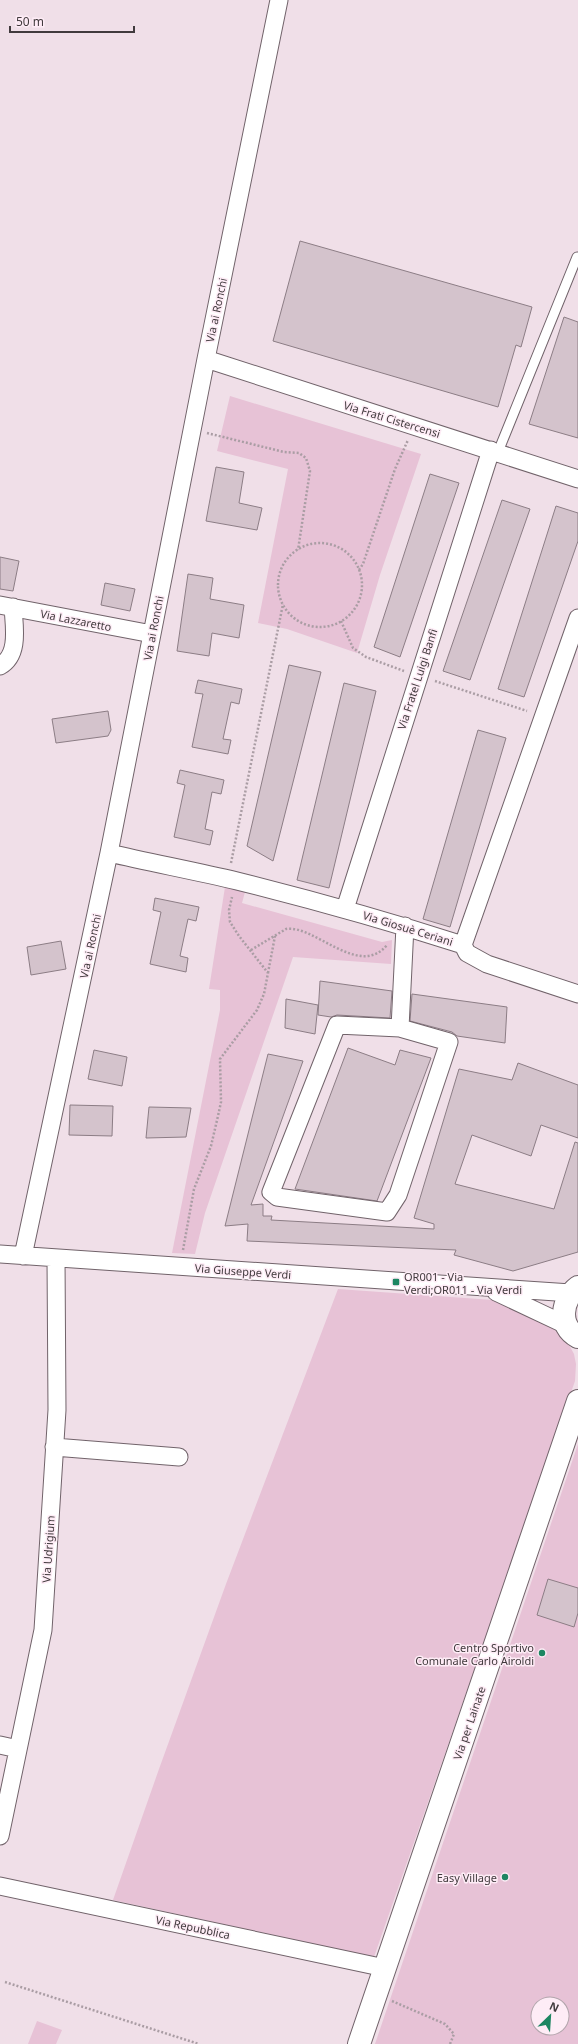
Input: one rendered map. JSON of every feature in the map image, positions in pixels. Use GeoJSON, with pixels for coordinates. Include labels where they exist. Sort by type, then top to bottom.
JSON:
{"type":"FeatureCollection","features":[{"type":"Feature","properties":{"kind":"street","name":"Via ai Ronchi"},"geometry":{"type":"LineString","coordinates":[[24,1256],[109,853],[206,360],[279,0]]}},
{"type":"Feature","properties":{"kind":"street","name":"Via Frati Cistercensi"},"geometry":{"type":"LineString","coordinates":[[206,360],[578,479]]}},
{"type":"Feature","properties":{"kind":"street","name":"Via Fratel Luigi Banfi"},"geometry":{"type":"LineString","coordinates":[[345,909],[494,451]]}},
{"type":"Feature","properties":{"kind":"street","name":"Via Lazzaretto"},"geometry":{"type":"LineString","coordinates":[[7,606],[152,634]]}},
{"type":"Feature","properties":{"kind":"street"},"geometry":{"type":"LineString","coordinates":[[0,666],[7,662],[12,655],[14,639],[7,606]]}},
{"type":"Feature","properties":{"kind":"street","name":"Via Giosuè Ceriani"},"geometry":{"type":"LineString","coordinates":[[109,853],[236,881],[345,909],[399,924],[463,945],[578,618]]}},
{"type":"Feature","properties":{"kind":"street"},"geometry":{"type":"LineString","coordinates":[[399,924],[400,1028]]}},
{"type":"Feature","properties":{"kind":"street"},"geometry":{"type":"LineString","coordinates":[[463,945],[467,953],[487,964],[578,994]]}},
{"type":"Feature","properties":{"kind":"street"},"geometry":{"type":"LineString","coordinates":[[337,1025],[400,1028],[449,1042],[398,1195],[387,1212],[278,1197],[271,1192],[337,1025]]}},
{"type":"Feature","properties":{"kind":"street","name":"Via Giuseppe Verdi"},"geometry":{"type":"LineString","coordinates":[[0,1254],[487,1288],[574,1290]]}},
{"type":"Feature","properties":{"kind":"street","name":"Via Udrigium"},"geometry":{"type":"LineString","coordinates":[[0,1836],[43,1630],[57,1410],[56,1258]]}},
{"type":"Feature","properties":{"kind":"street","name":"Via Giuseppe Verdi"},"geometry":{"type":"LineString","coordinates":[[487,1288],[574,1338]]}},
{"type":"Feature","properties":{"kind":"street"},"geometry":{"type":"LineString","coordinates":[[574,1290],[564,1308],[574,1338]]}},
{"type":"Feature","properties":{"kind":"street","name":"Via per Lainate"},"geometry":{"type":"LineString","coordinates":[[359,2044],[578,1401]]}},
{"type":"Feature","properties":{"kind":"street"},"geometry":{"type":"LineString","coordinates":[[54,1447],[179,1457]]}},
{"type":"Feature","properties":{"kind":"street"},"geometry":{"type":"LineString","coordinates":[[0,1745],[18,1749]]}},
{"type":"Feature","properties":{"kind":"street","name":"Via Repubblica"},"geometry":{"type":"LineString","coordinates":[[0,1886],[385,1968]]}},
{"type":"Feature","properties":{"kind":"lane"},"geometry":{"type":"LineString","coordinates":[[494,451],[577,257]]}},
{"type":"Feature","properties":{"kind":"path"},"geometry":{"type":"LineString","coordinates":[[359,570],[363,564],[395,469],[415,426]]}},
{"type":"Feature","properties":{"kind":"path"},"geometry":{"type":"LineString","coordinates":[[193,430],[284,452],[299,453],[306,458],[310,471],[298,550]]}},
{"type":"Feature","properties":{"kind":"path"},"geometry":{"type":"LineString","coordinates":[[316,543],[330,544],[343,550],[354,560],[359,570],[362,586],[359,600],[352,612],[341,621],[322,626],[302,623],[291,615],[283,604],[278,591],[279,578],[283,565],[291,554],[298,550],[316,543]]}},
{"type":"Feature","properties":{"kind":"path"},"geometry":{"type":"LineString","coordinates":[[268,973],[230,922],[229,910],[238,873],[230,871],[283,604]]}},
{"type":"Feature","properties":{"kind":"path"},"geometry":{"type":"LineString","coordinates":[[251,950],[286,929],[300,929],[339,951],[363,955],[383,950],[399,924]]}},
{"type":"Feature","properties":{"kind":"path"},"geometry":{"type":"LineString","coordinates":[[181,1256],[186,1237],[194,1189],[211,1146],[221,1102],[220,1059],[257,1010],[264,994],[275,935]]}},
{"type":"Feature","properties":{"kind":"path"},"geometry":{"type":"LineString","coordinates":[[5,1982],[199,2044]]}},
{"type":"Feature","properties":{"kind":"shaded area"},"geometry":{"type":"Polygon","coordinates":[[[230,396],[421,454],[380,575],[357,653],[287,629],[258,623],[288,469],[217,451],[230,396]]]}},
{"type":"Feature","properties":{"kind":"shaded area"},"geometry":{"type":"Polygon","coordinates":[[[225,887],[245,892],[242,903],[382,942],[392,940],[391,964],[293,957],[205,1213],[195,1254],[172,1253],[220,1010],[220,990],[209,989],[225,887]]]}},
{"type":"Feature","properties":{"kind":"shaded area"},"geometry":{"type":"Polygon","coordinates":[[[338,1289],[493,1300],[547,1323],[567,1341],[574,1354],[576,1364],[575,1381],[374,1957],[113,1900],[226,1584],[338,1289]]]}},
{"type":"Feature","properties":{"kind":"shaded area","name":"Easy Village"},"geometry":{"type":"Polygon","coordinates":[[[578,1444],[578,2044],[375,2044],[578,1444]]]}},
{"type":"Feature","properties":{"kind":"shaded area"},"geometry":{"type":"Polygon","coordinates":[[[37,2021],[62,2030],[56,2044],[28,2044],[37,2021]]]}},
{"type":"Feature","properties":{"kind":"building"},"geometry":{"type":"Polygon","coordinates":[[[300,241],[532,307],[521,347],[516,345],[498,407],[273,341],[300,241]]]}},
{"type":"Feature","properties":{"kind":"building"},"geometry":{"type":"Polygon","coordinates":[[[564,317],[578,322],[578,438],[529,424],[564,317]]]}},
{"type":"Feature","properties":{"kind":"building"},"geometry":{"type":"Polygon","coordinates":[[[216,467],[244,472],[239,503],[262,508],[257,530],[206,521],[216,467]]]}},
{"type":"Feature","properties":{"kind":"building"},"geometry":{"type":"Polygon","coordinates":[[[430,474],[459,483],[400,657],[374,647],[430,474]]]}},
{"type":"Feature","properties":{"kind":"building"},"geometry":{"type":"Polygon","coordinates":[[[502,500],[530,509],[470,680],[443,671],[502,500]]]}},
{"type":"Feature","properties":{"kind":"building"},"geometry":{"type":"Polygon","coordinates":[[[556,506],[578,513],[578,541],[524,697],[498,689],[556,506]]]}},
{"type":"Feature","properties":{"kind":"building"},"geometry":{"type":"Polygon","coordinates":[[[0,557],[19,561],[13,591],[0,589],[0,557]]]}},
{"type":"Feature","properties":{"kind":"building"},"geometry":{"type":"Polygon","coordinates":[[[188,574],[213,578],[210,599],[244,605],[239,638],[212,633],[209,656],[177,651],[188,574]]]}},
{"type":"Feature","properties":{"kind":"building"},"geometry":{"type":"Polygon","coordinates":[[[105,583],[135,589],[130,611],[101,605],[105,583]]]}},
{"type":"Feature","properties":{"kind":"building"},"geometry":{"type":"Polygon","coordinates":[[[289,665],[321,672],[273,861],[247,846],[289,665]]]}},
{"type":"Feature","properties":{"kind":"building"},"geometry":{"type":"Polygon","coordinates":[[[198,680],[242,689],[239,704],[231,702],[223,739],[231,740],[228,754],[192,747],[203,694],[195,693],[198,680]]]}},
{"type":"Feature","properties":{"kind":"building"},"geometry":{"type":"Polygon","coordinates":[[[344,683],[376,691],[329,888],[297,880],[344,683]]]}},
{"type":"Feature","properties":{"kind":"building"},"geometry":{"type":"Polygon","coordinates":[[[108,711],[111,730],[108,736],[56,743],[52,719],[108,711]]]}},
{"type":"Feature","properties":{"kind":"building"},"geometry":{"type":"Polygon","coordinates":[[[478,730],[506,738],[450,927],[423,919],[478,730]]]}},
{"type":"Feature","properties":{"kind":"building"},"geometry":{"type":"Polygon","coordinates":[[[180,770],[224,780],[221,794],[212,792],[205,829],[213,831],[210,845],[174,837],[185,785],[177,783],[180,770]]]}},
{"type":"Feature","properties":{"kind":"building"},"geometry":{"type":"Polygon","coordinates":[[[155,898],[199,907],[196,921],[188,919],[180,956],[188,958],[186,972],[150,964],[161,912],[153,910],[155,898]]]}},
{"type":"Feature","properties":{"kind":"building"},"geometry":{"type":"Polygon","coordinates":[[[61,941],[66,969],[31,975],[27,947],[61,941]]]}},
{"type":"Feature","properties":{"kind":"building"},"geometry":{"type":"Polygon","coordinates":[[[320,981],[392,991],[390,1018],[337,1015],[331,1017],[318,1015],[320,981]]]}},
{"type":"Feature","properties":{"kind":"building"},"geometry":{"type":"Polygon","coordinates":[[[412,994],[507,1007],[505,1043],[457,1036],[452,1032],[410,1021],[412,994]]]}},
{"type":"Feature","properties":{"kind":"building"},"geometry":{"type":"Polygon","coordinates":[[[286,999],[318,1005],[315,1034],[285,1028],[286,999]]]}},
{"type":"Feature","properties":{"kind":"building"},"geometry":{"type":"Polygon","coordinates":[[[348,1048],[395,1065],[400,1050],[431,1058],[377,1201],[295,1189],[348,1048]]]}},
{"type":"Feature","properties":{"kind":"building"},"geometry":{"type":"Polygon","coordinates":[[[94,1050],[127,1057],[122,1086],[88,1079],[94,1050]]]}},
{"type":"Feature","properties":{"kind":"building"},"geometry":{"type":"Polygon","coordinates":[[[268,1054],[303,1061],[251,1205],[263,1204],[263,1216],[272,1216],[271,1220],[434,1229],[434,1224],[414,1218],[459,1069],[512,1080],[518,1063],[578,1085],[578,1138],[541,1125],[531,1156],[472,1135],[455,1184],[554,1209],[575,1142],[578,1143],[578,1252],[513,1271],[454,1255],[456,1250],[247,1241],[248,1224],[225,1226],[268,1054]]]}},
{"type":"Feature","properties":{"kind":"building"},"geometry":{"type":"Polygon","coordinates":[[[70,1105],[113,1106],[112,1136],[69,1135],[70,1105]]]}},
{"type":"Feature","properties":{"kind":"building"},"geometry":{"type":"Polygon","coordinates":[[[149,1107],[191,1108],[186,1137],[146,1138],[149,1107]]]}},
{"type":"Feature","properties":{"kind":"building"},"geometry":{"type":"Polygon","coordinates":[[[548,1579],[578,1588],[578,1613],[574,1627],[537,1615],[548,1579]]]}},
{"type":"Feature","properties":{"kind":"place","name":"OR001 - Via Verdi;OR011 - Via Verdi"},"geometry":{"type":"Point","coordinates":[396,1282]}},
{"type":"Feature","properties":{"kind":"place","name":"Centro Sportivo Comunale Carlo Airoldi"},"geometry":{"type":"Point","coordinates":[542,1653]}},
{"type":"Feature","properties":{"kind":"place","name":"Easy Village"},"geometry":{"type":"Point","coordinates":[505,1877]}}]}
